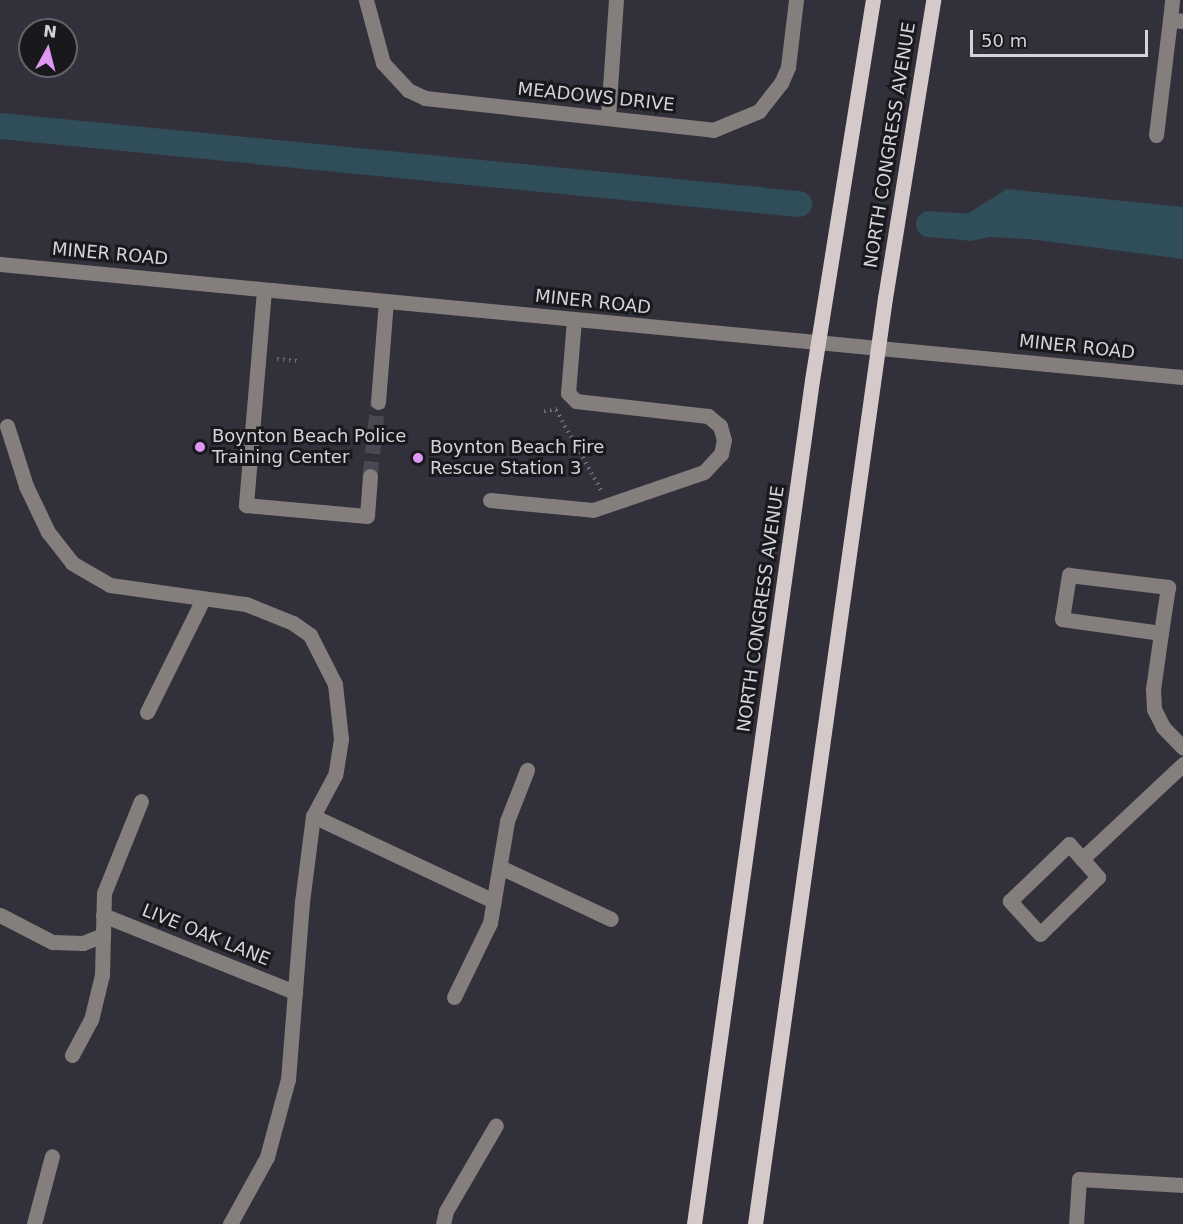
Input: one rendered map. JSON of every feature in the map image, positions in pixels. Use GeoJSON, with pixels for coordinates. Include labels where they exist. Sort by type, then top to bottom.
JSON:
{"type":"FeatureCollection","features":[{"type":"Feature","properties":{"kind":"main road","name":"NORTH CONGRESS AVENUE"},"geometry":{"type":"LineString","coordinates":[[694,1224],[818,343],[873,0]]}},
{"type":"Feature","properties":{"kind":"main road","name":"NORTH CONGRESS AVENUE"},"geometry":{"type":"LineString","coordinates":[[755,1224],[878,346],[933,0]]}},
{"type":"Feature","properties":{"kind":"street","name":"MEADOWS DRIVE"},"geometry":{"type":"LineString","coordinates":[[366,0],[383,63],[401,84],[425,98],[713,130],[744,120],[770,99],[781,83],[788,67],[796,0]]}},
{"type":"Feature","properties":{"kind":"street"},"geometry":{"type":"LineString","coordinates":[[608,117],[616,0]]}},
{"type":"Feature","properties":{"kind":"street"},"geometry":{"type":"LineString","coordinates":[[1156,135],[1177,20],[1173,0]]}},
{"type":"Feature","properties":{"kind":"street","name":"MINER ROAD"},"geometry":{"type":"LineString","coordinates":[[0,264],[818,343],[878,346],[1183,377]]}},
{"type":"Feature","properties":{"kind":"street"},"geometry":{"type":"LineString","coordinates":[[264,290],[246,505],[367,516],[370,476]]}},
{"type":"Feature","properties":{"kind":"street"},"geometry":{"type":"LineString","coordinates":[[378,402],[386,301]]}},
{"type":"Feature","properties":{"kind":"street"},"geometry":{"type":"LineString","coordinates":[[490,500],[593,510],[704,472],[721,454],[724,440],[720,426],[708,416],[576,401],[568,393],[574,320]]}},
{"type":"Feature","properties":{"kind":"street","name":"LIVE OAK LANE"},"geometry":{"type":"LineString","coordinates":[[7,426],[26,486],[48,532],[72,563],[110,585],[246,604],[293,623],[310,635],[320,650],[335,684],[341,739],[335,775],[314,816],[288,1079],[280,1119],[258,1176],[235,1223]]}},
{"type":"Feature","properties":{"kind":"street"},"geometry":{"type":"LineString","coordinates":[[1161,633],[1062,619],[1069,575],[1167,587],[1161,633],[1153,689],[1154,709],[1163,727],[1183,748]]}},
{"type":"Feature","properties":{"kind":"street"},"geometry":{"type":"LineString","coordinates":[[147,712],[203,599]]}},
{"type":"Feature","properties":{"kind":"street"},"geometry":{"type":"LineString","coordinates":[[1082,859],[1183,764]]}},
{"type":"Feature","properties":{"kind":"street"},"geometry":{"type":"LineString","coordinates":[[454,997],[490,923],[502,868],[507,821],[527,770]]}},
{"type":"Feature","properties":{"kind":"street"},"geometry":{"type":"LineString","coordinates":[[72,1055],[91,1020],[102,975],[104,893],[141,801]]}},
{"type":"Feature","properties":{"kind":"street"},"geometry":{"type":"LineString","coordinates":[[314,816],[494,901]]}},
{"type":"Feature","properties":{"kind":"street"},"geometry":{"type":"LineString","coordinates":[[1069,844],[1082,859],[1098,877],[1040,934],[1010,901],[1069,844]]}},
{"type":"Feature","properties":{"kind":"street"},"geometry":{"type":"LineString","coordinates":[[502,868],[612,919]]}},
{"type":"Feature","properties":{"kind":"street"},"geometry":{"type":"LineString","coordinates":[[0,915],[52,942],[82,943],[103,935]]}},
{"type":"Feature","properties":{"kind":"street","name":"LIVE OAK LANE"},"geometry":{"type":"LineString","coordinates":[[103,915],[295,992]]}},
{"type":"Feature","properties":{"kind":"street"},"geometry":{"type":"LineString","coordinates":[[443,1224],[446,1211],[496,1125]]}},
{"type":"Feature","properties":{"kind":"street"},"geometry":{"type":"LineString","coordinates":[[34,1224],[52,1156]]}},
{"type":"Feature","properties":{"kind":"street"},"geometry":{"type":"LineString","coordinates":[[1085,1224],[1076,1224],[1079,1179],[1183,1185]]}},
{"type":"Feature","properties":{"kind":"path"},"geometry":{"type":"LineString","coordinates":[[277,359],[297,361]]}},
{"type":"Feature","properties":{"kind":"path"},"geometry":{"type":"LineString","coordinates":[[544,411],[561,407]]}},
{"type":"Feature","properties":{"kind":"path"},"geometry":{"type":"LineString","coordinates":[[555,410],[603,493]]}},
{"type":"Feature","properties":{"kind":"water"},"geometry":{"type":"Polygon","coordinates":[[[1007,189],[1183,207],[1183,259],[1029,239],[989,237],[971,241],[934,237],[937,213],[964,216],[1007,189]]]}},
{"type":"Feature","properties":{"kind":"waterway"},"geometry":{"type":"LineString","coordinates":[[0,126],[799,204]]}},
{"type":"Feature","properties":{"kind":"waterway"},"geometry":{"type":"LineString","coordinates":[[929,224],[971,227]]}},
{"type":"Feature","properties":{"kind":"tunnel"},"geometry":{"type":"LineString","coordinates":[[370,476],[378,402]]}},
{"type":"Feature","properties":{"kind":"place","name":"Boynton Beach Police Training Center"},"geometry":{"type":"Point","coordinates":[200,447]}},
{"type":"Feature","properties":{"kind":"place","name":"Boynton Beach Fire Rescue Station 3"},"geometry":{"type":"Point","coordinates":[418,458]}}]}
